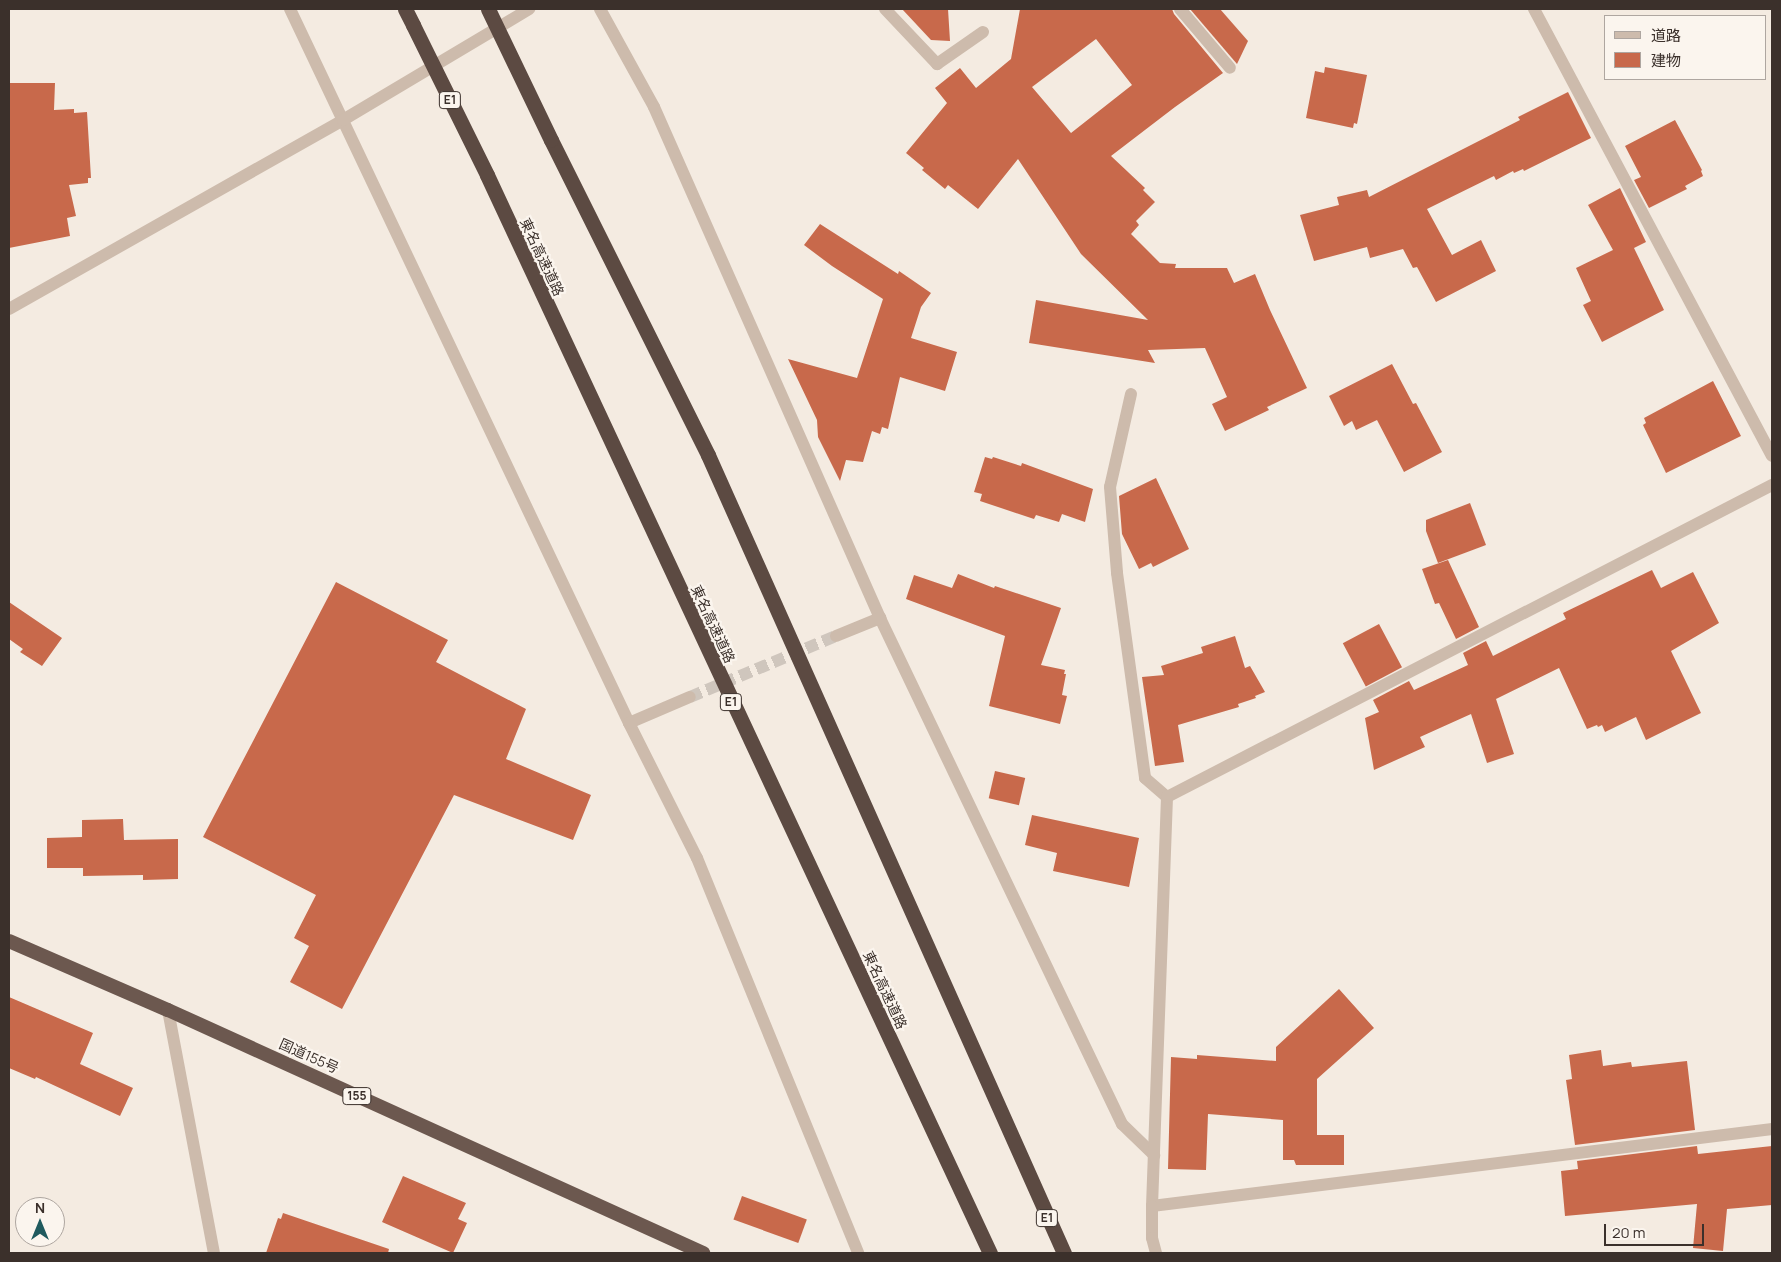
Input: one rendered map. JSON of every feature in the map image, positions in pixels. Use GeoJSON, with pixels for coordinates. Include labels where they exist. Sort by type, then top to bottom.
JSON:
{"type":"FeatureCollection","features":[{"type":"Feature","properties":{"kind":"highway","name":"東名高速道路"},"geometry":{"type":"LineString","coordinates":[[405,9],[487,175],[628,482],[990,1253]]}},
{"type":"Feature","properties":{"kind":"highway","name":"E1"},"geometry":{"type":"LineString","coordinates":[[488,9],[708,455],[1064,1253]]}},
{"type":"Feature","properties":{"kind":"highway","name":"国道155号"},"geometry":{"type":"LineString","coordinates":[[9,941],[168,1010],[703,1253]]}},
{"type":"Feature","properties":{"kind":"highway"},"geometry":{"type":"LineString","coordinates":[[1031,1182],[1068,1253]]}},
{"type":"Feature","properties":{"kind":"street"},"geometry":{"type":"LineString","coordinates":[[290,9],[629,723],[698,858],[858,1253]]}},
{"type":"Feature","properties":{"kind":"street"},"geometry":{"type":"LineString","coordinates":[[9,309],[343,120],[529,9]]}},
{"type":"Feature","properties":{"kind":"street"},"geometry":{"type":"LineString","coordinates":[[600,9],[654,107],[880,618],[1122,1124],[1154,1155]]}},
{"type":"Feature","properties":{"kind":"street"},"geometry":{"type":"LineString","coordinates":[[885,9],[937,64],[983,32]]}},
{"type":"Feature","properties":{"kind":"street"},"geometry":{"type":"LineString","coordinates":[[1180,9],[1230,68]]}},
{"type":"Feature","properties":{"kind":"street"},"geometry":{"type":"LineString","coordinates":[[1534,9],[1772,456]]}},
{"type":"Feature","properties":{"kind":"street"},"geometry":{"type":"LineString","coordinates":[[1131,394],[1110,487],[1117,573],[1145,778],[1166,797],[1152,1206],[1152,1238],[1156,1253]]}},
{"type":"Feature","properties":{"kind":"street"},"geometry":{"type":"LineString","coordinates":[[1166,797],[1772,485]]}},
{"type":"Feature","properties":{"kind":"street"},"geometry":{"type":"LineString","coordinates":[[836,636],[880,618]]}},
{"type":"Feature","properties":{"kind":"street"},"geometry":{"type":"LineString","coordinates":[[629,723],[690,697]]}},
{"type":"Feature","properties":{"kind":"street"},"geometry":{"type":"LineString","coordinates":[[168,1010],[214,1253]]}},
{"type":"Feature","properties":{"kind":"street"},"geometry":{"type":"LineString","coordinates":[[1152,1206],[1772,1128]]}},
{"type":"Feature","properties":{"kind":"building"},"geometry":{"type":"Polygon","coordinates":[[[902,9],[948,9],[950,41],[931,40],[902,9]]]}},
{"type":"Feature","properties":{"kind":"building"},"geometry":{"type":"Polygon","coordinates":[[[1020,9],[1172,9],[1174,14],[1223,73],[1111,156],[1145,188],[1143,190],[1155,202],[1136,221],[1139,225],[1131,234],[1160,263],[1176,264],[1175,268],[1227,268],[1234,283],[1255,274],[1307,388],[1267,407],[1269,410],[1225,431],[1212,404],[1227,397],[1205,348],[1148,350],[1155,363],[1029,343],[1036,300],[1148,320],[1081,254],[1018,159],[978,209],[948,185],[945,189],[922,170],[924,168],[906,153],[947,103],[935,88],[960,68],[976,88],[1011,59],[1020,9]],[[1096,39],[1032,87],[1071,133],[1132,85],[1096,39]]]}},
{"type":"Feature","properties":{"kind":"building"},"geometry":{"type":"Polygon","coordinates":[[[1190,9],[1220,9],[1248,41],[1237,64],[1190,9]]]}},
{"type":"Feature","properties":{"kind":"building"},"geometry":{"type":"Polygon","coordinates":[[[1325,67],[1367,75],[1357,124],[1354,123],[1353,128],[1306,118],[1315,71],[1324,73],[1325,67]]]}},
{"type":"Feature","properties":{"kind":"building"},"geometry":{"type":"Polygon","coordinates":[[[9,83],[55,83],[54,110],[74,109],[74,113],[87,112],[91,178],[88,178],[88,183],[69,185],[76,216],[67,218],[70,236],[9,248],[9,83]]]}},
{"type":"Feature","properties":{"kind":"building"},"geometry":{"type":"Polygon","coordinates":[[[1568,92],[1591,138],[1524,171],[1523,169],[1514,173],[1513,171],[1496,180],[1494,176],[1427,209],[1452,255],[1481,240],[1496,271],[1436,302],[1417,267],[1413,268],[1403,249],[1370,258],[1367,247],[1314,261],[1300,215],[1339,205],[1337,197],[1367,190],[1369,197],[1520,120],[1518,117],[1568,92]]]}},
{"type":"Feature","properties":{"kind":"building"},"geometry":{"type":"Polygon","coordinates":[[[1675,120],[1702,170],[1703,176],[1685,186],[1687,189],[1649,208],[1634,180],[1641,177],[1625,146],[1675,120]]]}},
{"type":"Feature","properties":{"kind":"building"},"geometry":{"type":"Polygon","coordinates":[[[1620,188],[1646,242],[1634,248],[1664,310],[1602,342],[1583,305],[1591,301],[1576,268],[1613,250],[1588,205],[1620,188]]]}},
{"type":"Feature","properties":{"kind":"building"},"geometry":{"type":"Polygon","coordinates":[[[820,224],[898,274],[899,271],[931,293],[921,307],[911,338],[957,352],[945,391],[900,377],[888,429],[882,427],[880,434],[872,431],[863,462],[846,460],[840,481],[818,437],[817,420],[788,359],[857,378],[883,299],[832,266],[804,245],[820,224]]]}},
{"type":"Feature","properties":{"kind":"building"},"geometry":{"type":"Polygon","coordinates":[[[1392,364],[1413,404],[1416,403],[1442,452],[1404,472],[1377,420],[1356,430],[1352,421],[1344,426],[1329,396],[1392,364]]]}},
{"type":"Feature","properties":{"kind":"building"},"geometry":{"type":"Polygon","coordinates":[[[1713,381],[1741,436],[1666,473],[1643,425],[1646,423],[1644,418],[1713,381]]]}},
{"type":"Feature","properties":{"kind":"building"},"geometry":{"type":"Polygon","coordinates":[[[985,457],[992,459],[993,457],[1021,466],[1022,463],[1093,489],[1085,522],[1062,514],[1059,522],[1036,515],[1034,519],[980,501],[982,494],[974,492],[985,457]]]}},
{"type":"Feature","properties":{"kind":"building"},"geometry":{"type":"Polygon","coordinates":[[[1156,478],[1189,549],[1153,567],[1151,563],[1139,569],[1122,534],[1119,496],[1156,478]]]}},
{"type":"Feature","properties":{"kind":"building"},"geometry":{"type":"Polygon","coordinates":[[[1470,503],[1486,545],[1438,563],[1426,531],[1426,520],[1470,503]]]}},
{"type":"Feature","properties":{"kind":"building"},"geometry":{"type":"Polygon","coordinates":[[[1448,560],[1479,627],[1456,639],[1439,603],[1435,604],[1422,569],[1448,560]]]}},
{"type":"Feature","properties":{"kind":"building"},"geometry":{"type":"Polygon","coordinates":[[[1652,570],[1661,588],[1693,572],[1719,623],[1671,651],[1701,713],[1646,740],[1636,717],[1605,732],[1602,725],[1587,729],[1559,668],[1496,699],[1514,754],[1487,763],[1471,714],[1420,737],[1425,747],[1374,770],[1365,718],[1379,712],[1373,700],[1409,681],[1414,690],[1468,665],[1463,653],[1486,641],[1493,656],[1566,619],[1563,613],[1652,570]]]}},
{"type":"Feature","properties":{"kind":"building"},"geometry":{"type":"Polygon","coordinates":[[[958,574],[994,588],[995,586],[1061,608],[1041,665],[1065,670],[1062,695],[1067,696],[1060,724],[989,706],[1005,636],[906,599],[914,575],[952,588],[958,574]]]}},
{"type":"Feature","properties":{"kind":"building"},"geometry":{"type":"Polygon","coordinates":[[[336,582],[448,640],[436,662],[526,709],[506,759],[591,795],[573,840],[454,795],[342,1009],[290,982],[309,946],[294,938],[316,895],[203,837],[336,582]]]}},
{"type":"Feature","properties":{"kind":"building"},"geometry":{"type":"Polygon","coordinates":[[[9,602],[62,638],[42,666],[20,652],[23,649],[9,639],[9,602]]]}},
{"type":"Feature","properties":{"kind":"building"},"geometry":{"type":"Polygon","coordinates":[[[1379,624],[1402,667],[1366,687],[1343,643],[1379,624]]]}},
{"type":"Feature","properties":{"kind":"building"},"geometry":{"type":"Polygon","coordinates":[[[1235,636],[1245,668],[1250,666],[1265,692],[1255,696],[1256,698],[1238,704],[1239,707],[1178,725],[1184,762],[1155,766],[1142,677],[1164,675],[1161,666],[1203,653],[1201,647],[1235,636]]]}},
{"type":"Feature","properties":{"kind":"building"},"geometry":{"type":"Polygon","coordinates":[[[995,771],[1025,778],[1019,805],[989,798],[995,771]]]}},
{"type":"Feature","properties":{"kind":"building"},"geometry":{"type":"Polygon","coordinates":[[[1032,815],[1139,838],[1129,887],[1053,871],[1057,853],[1025,845],[1032,815]]]}},
{"type":"Feature","properties":{"kind":"building"},"geometry":{"type":"Polygon","coordinates":[[[123,819],[124,840],[178,839],[178,879],[143,880],[143,875],[83,876],[83,868],[47,868],[47,838],[82,837],[82,820],[123,819]]]}},
{"type":"Feature","properties":{"kind":"building"},"geometry":{"type":"Polygon","coordinates":[[[1339,989],[1374,1028],[1317,1079],[1317,1135],[1344,1135],[1344,1165],[1296,1165],[1294,1160],[1283,1160],[1283,1120],[1208,1114],[1206,1170],[1168,1169],[1171,1057],[1197,1059],[1197,1055],[1276,1061],[1276,1047],[1339,989]]]}},
{"type":"Feature","properties":{"kind":"building"},"geometry":{"type":"Polygon","coordinates":[[[9,997],[93,1033],[80,1064],[133,1088],[120,1116],[36,1077],[35,1079],[9,1068],[9,997]]]}},
{"type":"Feature","properties":{"kind":"building"},"geometry":{"type":"Polygon","coordinates":[[[1601,1050],[1603,1066],[1631,1062],[1632,1067],[1687,1061],[1695,1130],[1575,1145],[1566,1080],[1572,1079],[1569,1055],[1601,1050]]]}},
{"type":"Feature","properties":{"kind":"building"},"geometry":{"type":"Polygon","coordinates":[[[1697,1146],[1698,1154],[1772,1146],[1772,1205],[1727,1209],[1723,1251],[1693,1248],[1697,1204],[1565,1216],[1561,1171],[1578,1169],[1577,1161],[1697,1146]]]}},
{"type":"Feature","properties":{"kind":"building"},"geometry":{"type":"Polygon","coordinates":[[[403,1176],[466,1203],[458,1219],[467,1223],[453,1253],[382,1222],[403,1176]]]}},
{"type":"Feature","properties":{"kind":"building"},"geometry":{"type":"Polygon","coordinates":[[[742,1196],[807,1220],[798,1243],[733,1219],[742,1196]]]}},
{"type":"Feature","properties":{"kind":"building"},"geometry":{"type":"Polygon","coordinates":[[[283,1213],[389,1249],[388,1253],[266,1253],[278,1218],[281,1219],[283,1213]]]}},
{"type":"Feature","properties":{"kind":"tunnel"},"geometry":{"type":"LineString","coordinates":[[690,697],[836,636]]}}]}
